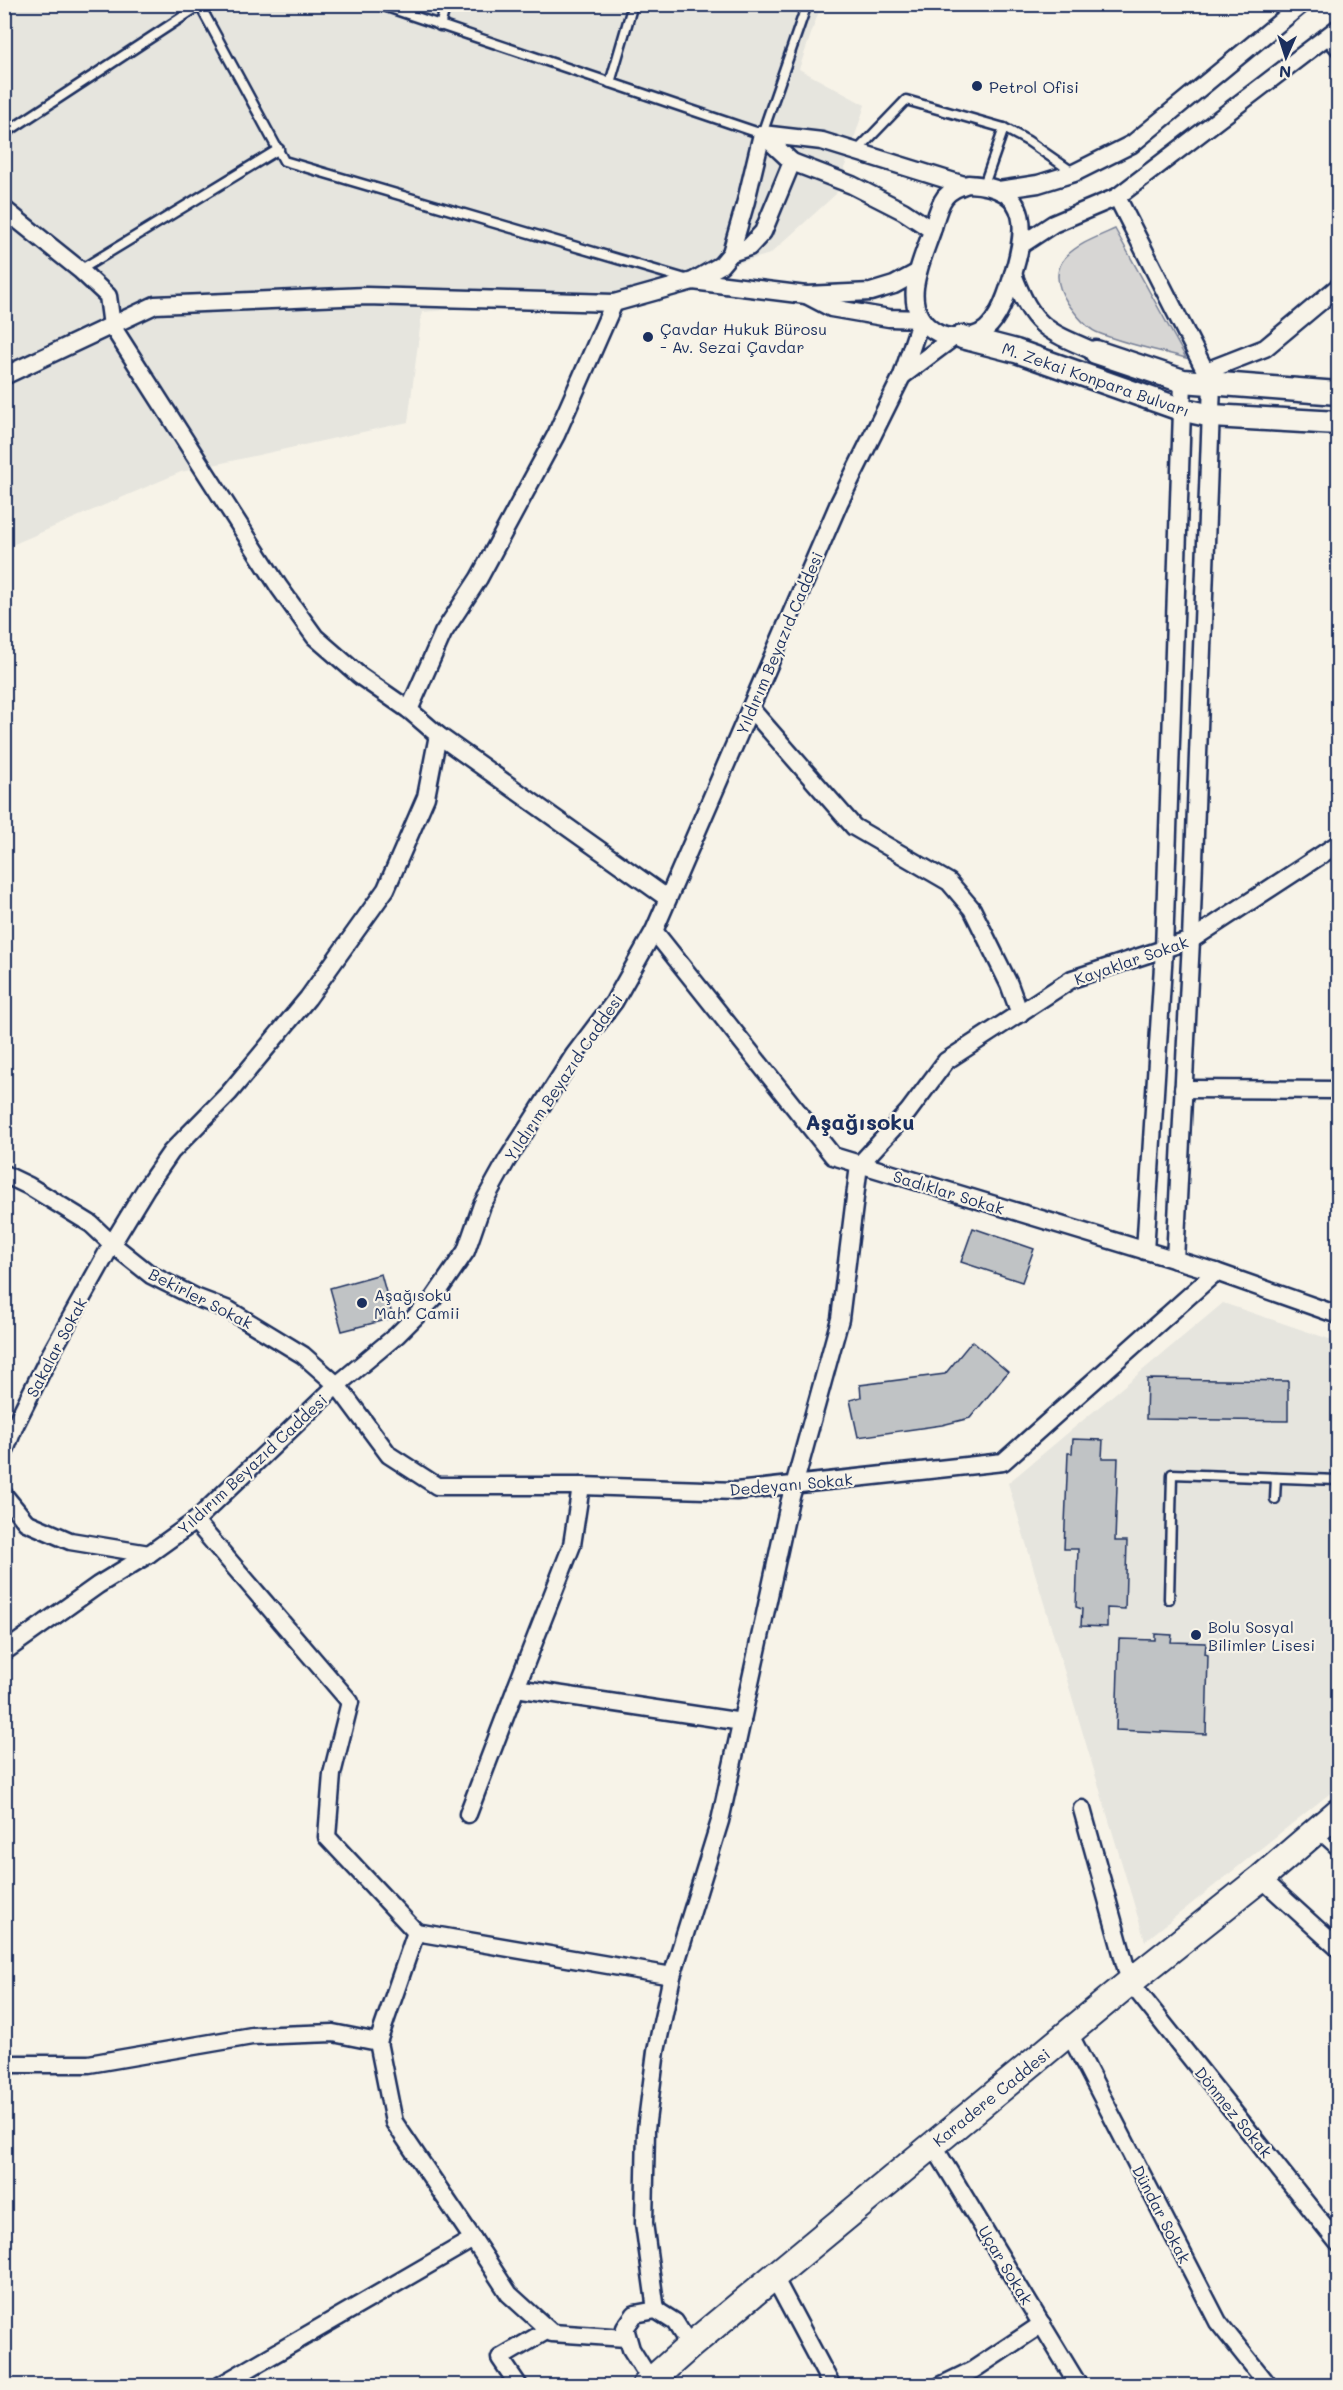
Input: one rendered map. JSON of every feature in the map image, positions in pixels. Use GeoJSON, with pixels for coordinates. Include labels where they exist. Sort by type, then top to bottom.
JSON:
{"type":"FeatureCollection","features":[{"type":"Feature","properties":{"kind":"main road","name":"M. Zekai Konpara Bulvarı"},"geometry":{"type":"LineString","coordinates":[[958,337],[1016,351],[1180,409],[1212,416],[1338,423]]}},
{"type":"Feature","properties":{"kind":"main road","name":"M. Zekai Konpara Bulvarı"},"geometry":{"type":"LineString","coordinates":[[1096,352],[1183,381],[1209,377],[1338,393]]}},
{"type":"Feature","properties":{"kind":"main road","name":"Karadere Caddesi"},"geometry":{"type":"LineString","coordinates":[[649,2384],[690,2346],[1130,1982],[1261,1878],[1338,1812]]}},
{"type":"Feature","properties":{"kind":"street"},"geometry":{"type":"LineString","coordinates":[[762,134],[822,141],[964,185],[991,187],[1038,184],[1074,173],[1132,144],[1302,4]]}},
{"type":"Feature","properties":{"kind":"street"},"geometry":{"type":"LineString","coordinates":[[1021,245],[1053,224],[1117,197],[1332,34]]}},
{"type":"Feature","properties":{"kind":"street"},"geometry":{"type":"LineString","coordinates":[[762,134],[792,162],[852,185],[903,210],[932,230]]}},
{"type":"Feature","properties":{"kind":"street"},"geometry":{"type":"LineString","coordinates":[[4,376],[155,305],[366,296],[614,303],[693,281],[722,265],[731,253],[762,134]]}},
{"type":"Feature","properties":{"kind":"street"},"geometry":{"type":"LineString","coordinates":[[731,253],[749,247],[763,232],[792,162]]}},
{"type":"Feature","properties":{"kind":"street"},"geometry":{"type":"LineString","coordinates":[[958,337],[937,333],[924,325],[916,310],[914,297],[918,272],[944,199],[954,188],[964,185]]}},
{"type":"Feature","properties":{"kind":"street"},"geometry":{"type":"LineString","coordinates":[[902,376],[958,337],[986,330],[995,318],[1006,295],[1023,236],[1022,222],[1017,208],[1009,197],[991,187]]}},
{"type":"Feature","properties":{"kind":"street"},"geometry":{"type":"LineString","coordinates":[[1117,197],[1209,377],[1212,416],[1191,940],[1175,1260]]}},
{"type":"Feature","properties":{"kind":"street"},"geometry":{"type":"LineString","coordinates":[[4,209],[80,270],[108,296],[112,326],[279,587],[315,637],[360,676],[409,710],[438,735],[667,898]]}},
{"type":"Feature","properties":{"kind":"street"},"geometry":{"type":"LineString","coordinates":[[693,281],[806,295],[871,292],[894,285],[918,272]]}},
{"type":"Feature","properties":{"kind":"street"},"geometry":{"type":"LineString","coordinates":[[1013,274],[1029,310],[1040,324],[1054,334],[1096,352]]}},
{"type":"Feature","properties":{"kind":"street"},"geometry":{"type":"LineString","coordinates":[[1209,377],[1265,348],[1338,287]]}},
{"type":"Feature","properties":{"kind":"street"},"geometry":{"type":"LineString","coordinates":[[806,295],[831,308],[889,318],[921,319]]}},
{"type":"Feature","properties":{"kind":"street"},"geometry":{"type":"LineString","coordinates":[[409,710],[444,633],[478,578],[556,435],[614,303]]}},
{"type":"Feature","properties":{"kind":"street","name":"Yıldırım Beyazıd Caddesi"},"geometry":{"type":"LineString","coordinates":[[4,1652],[98,1585],[149,1554],[195,1521],[337,1385],[398,1335],[433,1299],[460,1261],[466,1251],[482,1205],[507,1160],[574,1055],[614,1002],[654,931],[839,504],[902,376],[921,319]]}},
{"type":"Feature","properties":{"kind":"street"},"geometry":{"type":"LineString","coordinates":[[1145,1251],[1164,950],[1180,409],[1183,381]]}},
{"type":"Feature","properties":{"kind":"street"},"geometry":{"type":"LineString","coordinates":[[751,709],[854,827],[949,882],[972,909],[1009,984],[1020,1014]]}},
{"type":"Feature","properties":{"kind":"street","name":"Sakalar Sokak"},"geometry":{"type":"LineString","coordinates":[[4,1453],[15,1425],[45,1365],[146,1188],[171,1152],[229,1093],[308,998],[386,889],[426,797],[438,735]]}},
{"type":"Feature","properties":{"kind":"street","name":"Kayaklar Sokak"},"geometry":{"type":"LineString","coordinates":[[859,1165],[908,1112],[946,1061],[1072,979],[1191,940],[1338,844]]}},
{"type":"Feature","properties":{"kind":"street","name":"Sadıklar Sokak"},"geometry":{"type":"LineString","coordinates":[[654,931],[833,1156],[1216,1272],[1338,1315]]}},
{"type":"Feature","properties":{"kind":"street"},"geometry":{"type":"LineString","coordinates":[[1183,1089],[1338,1090]]}},
{"type":"Feature","properties":{"kind":"street"},"geometry":{"type":"LineString","coordinates":[[656,2310],[644,2223],[646,2129],[656,2051],[672,1976],[720,1821],[795,1485],[840,1319],[859,1165]]}},
{"type":"Feature","properties":{"kind":"street","name":"Bekirler Sokak"},"geometry":{"type":"LineString","coordinates":[[4,1174],[29,1186],[91,1224],[151,1275],[195,1297],[229,1310],[275,1337],[303,1355],[337,1385]]}},
{"type":"Feature","properties":{"kind":"street","name":"Dedeyanı Sokak"},"geometry":{"type":"LineString","coordinates":[[337,1385],[390,1455],[437,1486],[581,1486],[736,1491],[1003,1462],[1216,1272]]}},
{"type":"Feature","properties":{"kind":"street"},"geometry":{"type":"LineString","coordinates":[[468,1814],[572,1545],[581,1486]]}},
{"type":"Feature","properties":{"kind":"street"},"geometry":{"type":"LineString","coordinates":[[4,1495],[26,1522],[70,1541],[149,1554]]}},
{"type":"Feature","properties":{"kind":"street"},"geometry":{"type":"LineString","coordinates":[[195,1521],[350,1702],[332,1774],[327,1837],[416,1932],[672,1976]]}},
{"type":"Feature","properties":{"kind":"street"},"geometry":{"type":"LineString","coordinates":[[516,1688],[742,1722]]}},
{"type":"Feature","properties":{"kind":"street"},"geometry":{"type":"LineString","coordinates":[[1082,1809],[1130,1982]]}},
{"type":"Feature","properties":{"kind":"street"},"geometry":{"type":"LineString","coordinates":[[1261,1878],[1338,1948]]}},
{"type":"Feature","properties":{"kind":"street"},"geometry":{"type":"LineString","coordinates":[[416,1932],[378,2042],[394,2122],[509,2294],[552,2333],[626,2338]]}},
{"type":"Feature","properties":{"kind":"street","name":"Dönmez Sokak"},"geometry":{"type":"LineString","coordinates":[[1130,1982],[1338,2243]]}},
{"type":"Feature","properties":{"kind":"street"},"geometry":{"type":"LineString","coordinates":[[4,2064],[89,2064],[252,2036],[333,2033],[378,2042]]}},
{"type":"Feature","properties":{"kind":"street","name":"Dündar Sokak"},"geometry":{"type":"LineString","coordinates":[[1069,2033],[1218,2322],[1269,2385]]}},
{"type":"Feature","properties":{"kind":"street","name":"Uçar Sokak"},"geometry":{"type":"LineString","coordinates":[[933,2145],[1079,2385]]}},
{"type":"Feature","properties":{"kind":"street"},"geometry":{"type":"LineString","coordinates":[[219,2385],[473,2239]]}},
{"type":"Feature","properties":{"kind":"street"},"geometry":{"type":"LineString","coordinates":[[774,2277],[832,2385]]}},
{"type":"Feature","properties":{"kind":"street"},"geometry":{"type":"LineString","coordinates":[[649,2384],[626,2338],[625,2328],[635,2314],[656,2310],[675,2322],[690,2346]]}},
{"type":"Feature","properties":{"kind":"street"},"geometry":{"type":"LineString","coordinates":[[940,2385],[973,2370],[1042,2324]]}},
{"type":"Feature","properties":{"kind":"street"},"geometry":{"type":"LineString","coordinates":[[519,2385],[501,2358],[548,2330]]}},
{"type":"Feature","properties":{"kind":"lane"},"geometry":{"type":"LineString","coordinates":[[378,4],[762,134],[807,4]]}},
{"type":"Feature","properties":{"kind":"lane"},"geometry":{"type":"LineString","coordinates":[[440,26],[446,4]]}},
{"type":"Feature","properties":{"kind":"lane"},"geometry":{"type":"LineString","coordinates":[[610,83],[633,4]]}},
{"type":"Feature","properties":{"kind":"lane"},"geometry":{"type":"LineString","coordinates":[[4,134],[201,5],[284,161],[693,281]]}},
{"type":"Feature","properties":{"kind":"lane"},"geometry":{"type":"LineString","coordinates":[[1332,34],[1338,53]]}},
{"type":"Feature","properties":{"kind":"lane"},"geometry":{"type":"LineString","coordinates":[[856,152],[906,100],[1004,128],[1028,141],[1074,173]]}},
{"type":"Feature","properties":{"kind":"lane"},"geometry":{"type":"LineString","coordinates":[[991,187],[1004,128]]}},
{"type":"Feature","properties":{"kind":"lane"},"geometry":{"type":"LineString","coordinates":[[80,270],[279,149]]}},
{"type":"Feature","properties":{"kind":"lane"},"geometry":{"type":"LineString","coordinates":[[1169,1599],[1172,1474],[1338,1480]]}},
{"type":"Feature","properties":{"kind":"lane"},"geometry":{"type":"LineString","coordinates":[[1275,1499],[1276,1478]]}},
{"type":"Feature","properties":{"kind":"lane"},"geometry":{"type":"LineString","coordinates":[[1316,1832],[1338,1852]]}},
{"type":"Feature","properties":{"kind":"shaded area"},"geometry":{"type":"Polygon","coordinates":[[[5,5],[821,5],[799,69],[865,105],[836,194],[770,254],[628,296],[422,312],[408,422],[181,472],[5,548],[5,5]]]}},
{"type":"Feature","properties":{"kind":"shaded area"},"geometry":{"type":"Polygon","coordinates":[[[1115,229],[1186,358],[1096,332],[1076,315],[1067,302],[1060,287],[1058,274],[1061,264],[1077,247],[1115,229]]]}},
{"type":"Feature","properties":{"kind":"shaded area","name":"Bolu Sosyal Bilimler Lisesi"},"geometry":{"type":"Polygon","coordinates":[[[1223,1303],[1338,1342],[1338,1787],[1145,1941],[1008,1483],[1223,1303]]]}},
{"type":"Feature","properties":{"kind":"building"},"geometry":{"type":"Polygon","coordinates":[[[973,1228],[1034,1249],[1022,1282],[961,1262],[973,1228]]]}},
{"type":"Feature","properties":{"kind":"building","name":"Aşağısoku Mah. Camii"},"geometry":{"type":"Polygon","coordinates":[[[381,1274],[393,1318],[342,1331],[330,1288],[381,1274]]]}},
{"type":"Feature","properties":{"kind":"building"},"geometry":{"type":"Polygon","coordinates":[[[972,1341],[1008,1372],[970,1418],[942,1425],[858,1437],[850,1400],[861,1397],[860,1385],[945,1374],[972,1341]]]}},
{"type":"Feature","properties":{"kind":"building"},"geometry":{"type":"Polygon","coordinates":[[[1147,1379],[1288,1381],[1288,1421],[1146,1419],[1147,1379]]]}},
{"type":"Feature","properties":{"kind":"building"},"geometry":{"type":"Polygon","coordinates":[[[1073,1439],[1103,1440],[1102,1458],[1118,1458],[1115,1541],[1127,1541],[1125,1609],[1107,1608],[1107,1627],[1081,1626],[1082,1609],[1076,1607],[1078,1549],[1064,1549],[1068,1453],[1072,1453],[1073,1439]]]}},
{"type":"Feature","properties":{"kind":"building"},"geometry":{"type":"Polygon","coordinates":[[[1155,1634],[1172,1635],[1171,1642],[1206,1643],[1205,1654],[1208,1655],[1206,1734],[1116,1730],[1119,1639],[1155,1640],[1155,1634]]]}},
{"type":"Feature","properties":{"kind":"place","name":"Petrol Ofisi"},"geometry":{"type":"Point","coordinates":[977,86]}},
{"type":"Feature","properties":{"kind":"place","name":"Çavdar Hukuk Bürosu - Av. Sezai Çavdar"},"geometry":{"type":"Point","coordinates":[648,337]}},
{"type":"Feature","properties":{"kind":"place","name":"Aşağısoku Mah. Camii"},"geometry":{"type":"Point","coordinates":[362,1303]}},
{"type":"Feature","properties":{"kind":"place","name":"Bolu Sosyal Bilimler Lisesi"},"geometry":{"type":"Point","coordinates":[1196,1635]}},
{"type":"Feature","properties":{"kind":"district","name":"Aşağısoku"},"geometry":{"type":"Point","coordinates":[860,1121]}}]}
